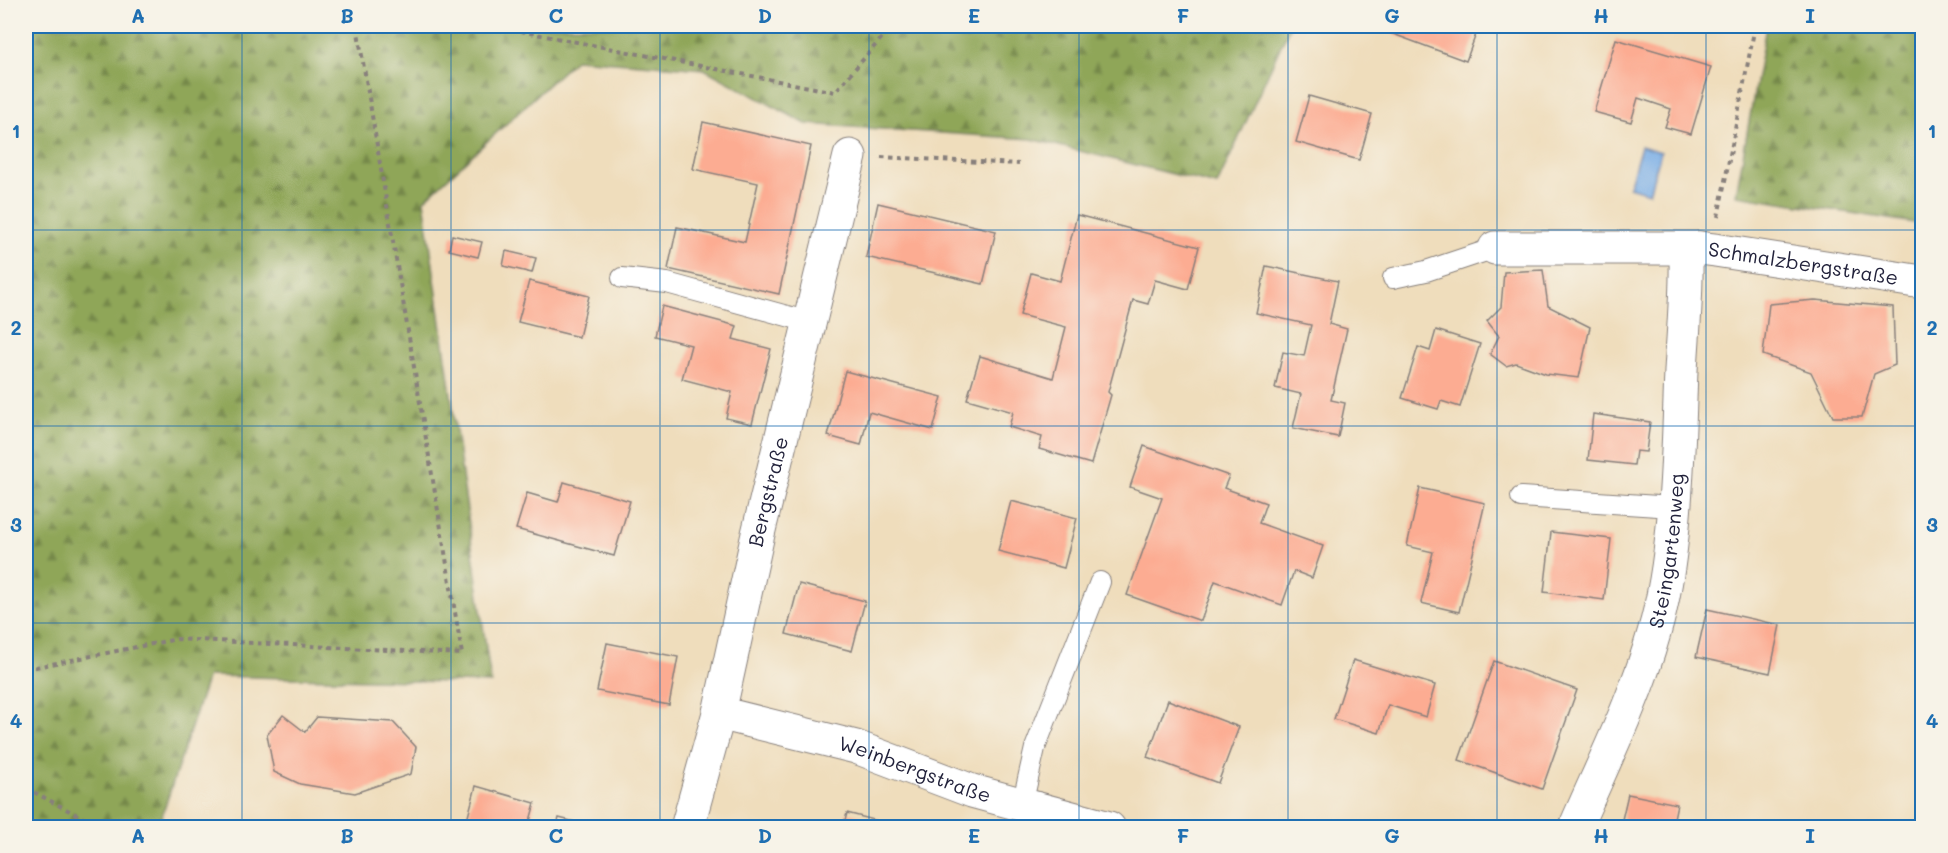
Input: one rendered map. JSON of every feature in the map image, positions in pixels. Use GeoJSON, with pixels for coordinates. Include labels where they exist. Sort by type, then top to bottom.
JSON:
{"type":"FeatureCollection","features":[{"type":"Feature","properties":{"kind":"street","name":"Bergstraße"},"geometry":{"type":"LineString","coordinates":[[687,828],[719,713],[809,322],[850,156]]}},
{"type":"Feature","properties":{"kind":"street","name":"Schmalzbergstraße"},"geometry":{"type":"LineString","coordinates":[[1495,248],[1700,252],[1923,282]]}},
{"type":"Feature","properties":{"kind":"street","name":"Steingartenweg"},"geometry":{"type":"LineString","coordinates":[[1575,828],[1635,692],[1655,632],[1667,570],[1673,507],[1687,293],[1700,252]]}},
{"type":"Feature","properties":{"kind":"street","name":"Weinbergstraße"},"geometry":{"type":"LineString","coordinates":[[719,713],[856,747],[972,791],[1109,828]]}},
{"type":"Feature","properties":{"kind":"lane"},"geometry":{"type":"LineString","coordinates":[[1393,278],[1426,271],[1495,248]]}},
{"type":"Feature","properties":{"kind":"lane"},"geometry":{"type":"LineString","coordinates":[[622,278],[667,283],[809,322]]}},
{"type":"Feature","properties":{"kind":"lane"},"geometry":{"type":"LineString","coordinates":[[1521,497],[1673,507]]}},
{"type":"Feature","properties":{"kind":"lane"},"geometry":{"type":"LineString","coordinates":[[1022,805],[1035,748],[1100,582]]}},
{"type":"Feature","properties":{"kind":"path"},"geometry":{"type":"LineString","coordinates":[[26,669],[177,639],[462,654],[357,26]]}},
{"type":"Feature","properties":{"kind":"path"},"geometry":{"type":"LineString","coordinates":[[494,26],[835,92],[892,26]]}},
{"type":"Feature","properties":{"kind":"path"},"geometry":{"type":"LineString","coordinates":[[1700,252],[1718,213],[1755,26]]}},
{"type":"Feature","properties":{"kind":"path"},"geometry":{"type":"LineString","coordinates":[[850,156],[1019,164]]}},
{"type":"Feature","properties":{"kind":"path"},"geometry":{"type":"LineString","coordinates":[[26,789],[102,828]]}},
{"type":"Feature","properties":{"kind":"green space"},"geometry":{"type":"Polygon","coordinates":[[[26,26],[1290,26],[1217,185],[1031,139],[806,124],[704,69],[576,59],[424,200],[491,683],[208,676],[158,828],[26,827],[26,26]]]}},
{"type":"Feature","properties":{"kind":"green space"},"geometry":{"type":"Polygon","coordinates":[[[1766,26],[1922,26],[1922,224],[1736,195],[1766,26]]]}},
{"type":"Feature","properties":{"kind":"water"},"geometry":{"type":"Polygon","coordinates":[[[1641,146],[1661,152],[1649,193],[1629,187],[1641,146]]]}},
{"type":"Feature","properties":{"kind":"building"},"geometry":{"type":"Polygon","coordinates":[[[1378,26],[1479,26],[1466,61],[1377,28],[1378,26]]]}},
{"type":"Feature","properties":{"kind":"building"},"geometry":{"type":"Polygon","coordinates":[[[1616,39],[1711,67],[1691,134],[1665,127],[1671,109],[1638,98],[1631,122],[1594,112],[1616,39]]]}},
{"type":"Feature","properties":{"kind":"building"},"geometry":{"type":"Polygon","coordinates":[[[1309,96],[1372,114],[1359,160],[1296,142],[1309,96]]]}},
{"type":"Feature","properties":{"kind":"building"},"geometry":{"type":"Polygon","coordinates":[[[703,122],[811,146],[779,294],[668,269],[677,227],[745,242],[758,183],[693,169],[703,122]]]}},
{"type":"Feature","properties":{"kind":"building"},"geometry":{"type":"Polygon","coordinates":[[[878,203],[996,231],[983,284],[866,257],[878,203]]]}},
{"type":"Feature","properties":{"kind":"building"},"geometry":{"type":"Polygon","coordinates":[[[1077,215],[1199,247],[1188,289],[1155,280],[1148,304],[1133,300],[1108,392],[1111,395],[1091,464],[1039,449],[1042,437],[1009,427],[1013,412],[967,399],[980,356],[1053,378],[1066,327],[1020,315],[1031,273],[1060,281],[1077,215]]]}},
{"type":"Feature","properties":{"kind":"building"},"geometry":{"type":"Polygon","coordinates":[[[452,235],[482,242],[478,257],[449,250],[452,235]]]}},
{"type":"Feature","properties":{"kind":"building"},"geometry":{"type":"Polygon","coordinates":[[[506,251],[536,258],[532,273],[503,266],[506,251]]]}},
{"type":"Feature","properties":{"kind":"building"},"geometry":{"type":"Polygon","coordinates":[[[1266,266],[1338,281],[1329,324],[1347,329],[1331,400],[1345,403],[1338,437],[1293,428],[1301,394],[1275,388],[1283,352],[1304,356],[1311,325],[1256,313],[1266,266]]]}},
{"type":"Feature","properties":{"kind":"building"},"geometry":{"type":"Polygon","coordinates":[[[1543,270],[1548,306],[1590,327],[1579,378],[1546,374],[1516,363],[1506,366],[1490,354],[1499,336],[1487,321],[1501,307],[1504,272],[1543,270]]]}},
{"type":"Feature","properties":{"kind":"building"},"geometry":{"type":"Polygon","coordinates":[[[529,281],[589,296],[579,337],[518,322],[529,281]]]}},
{"type":"Feature","properties":{"kind":"building"},"geometry":{"type":"Polygon","coordinates":[[[1815,300],[1893,307],[1895,365],[1874,374],[1862,417],[1833,417],[1811,372],[1763,355],[1769,304],[1815,300]]]}},
{"type":"Feature","properties":{"kind":"building"},"geometry":{"type":"Polygon","coordinates":[[[662,306],[737,326],[733,339],[771,349],[752,424],[726,418],[732,392],[682,379],[691,345],[655,336],[662,306]]]}},
{"type":"Feature","properties":{"kind":"building"},"geometry":{"type":"Polygon","coordinates":[[[1436,330],[1480,344],[1460,407],[1441,401],[1438,409],[1402,398],[1418,347],[1430,351],[1436,330]]]}},
{"type":"Feature","properties":{"kind":"building"},"geometry":{"type":"Polygon","coordinates":[[[845,371],[942,397],[933,430],[869,412],[861,445],[828,436],[845,371]]]}},
{"type":"Feature","properties":{"kind":"building"},"geometry":{"type":"Polygon","coordinates":[[[1593,414],[1650,422],[1646,452],[1636,451],[1634,465],[1588,460],[1593,414]]]}},
{"type":"Feature","properties":{"kind":"building"},"geometry":{"type":"Polygon","coordinates":[[[1144,446],[1229,476],[1224,488],[1266,503],[1259,523],[1323,546],[1312,578],[1294,571],[1282,605],[1215,581],[1201,621],[1127,595],[1162,498],[1130,487],[1144,446]]]}},
{"type":"Feature","properties":{"kind":"building"},"geometry":{"type":"Polygon","coordinates":[[[564,482],[630,501],[614,556],[516,529],[527,493],[558,502],[564,482]]]}},
{"type":"Feature","properties":{"kind":"building"},"geometry":{"type":"Polygon","coordinates":[[[1420,488],[1485,503],[1459,612],[1421,603],[1433,552],[1407,546],[1420,488]]]}},
{"type":"Feature","properties":{"kind":"building"},"geometry":{"type":"Polygon","coordinates":[[[1011,501],[1077,518],[1064,568],[998,551],[1011,501]]]}},
{"type":"Feature","properties":{"kind":"building"},"geometry":{"type":"Polygon","coordinates":[[[1551,532],[1611,539],[1604,600],[1544,592],[1551,532]]]}},
{"type":"Feature","properties":{"kind":"building"},"geometry":{"type":"Polygon","coordinates":[[[799,584],[865,601],[852,651],[786,634],[799,584]]]}},
{"type":"Feature","properties":{"kind":"building"},"geometry":{"type":"Polygon","coordinates":[[[1707,609],[1780,625],[1770,673],[1696,657],[1707,609]]]}},
{"type":"Feature","properties":{"kind":"building"},"geometry":{"type":"Polygon","coordinates":[[[607,643],[678,657],[669,705],[597,691],[607,643]]]}},
{"type":"Feature","properties":{"kind":"building"},"geometry":{"type":"Polygon","coordinates":[[[1353,660],[1435,685],[1426,717],[1388,705],[1379,733],[1334,719],[1353,660]]]}},
{"type":"Feature","properties":{"kind":"building"},"geometry":{"type":"Polygon","coordinates":[[[1494,661],[1577,690],[1542,789],[1459,760],[1494,661]]]}},
{"type":"Feature","properties":{"kind":"building"},"geometry":{"type":"Polygon","coordinates":[[[1168,700],[1239,727],[1218,783],[1147,757],[1168,700]]]}},
{"type":"Feature","properties":{"kind":"building"},"geometry":{"type":"Polygon","coordinates":[[[283,715],[305,732],[317,717],[393,722],[416,747],[411,774],[355,793],[300,784],[274,772],[267,735],[283,715]]]}},
{"type":"Feature","properties":{"kind":"building"},"geometry":{"type":"Polygon","coordinates":[[[476,786],[535,803],[528,828],[465,828],[476,786]]]}},
{"type":"Feature","properties":{"kind":"building"},"geometry":{"type":"Polygon","coordinates":[[[1628,794],[1677,804],[1672,828],[1620,828],[1628,794]]]}},
{"type":"Feature","properties":{"kind":"building"},"geometry":{"type":"Polygon","coordinates":[[[847,813],[901,827],[901,828],[843,828],[847,813]]]}},
{"type":"Feature","properties":{"kind":"building"},"geometry":{"type":"Polygon","coordinates":[[[559,818],[596,827],[596,828],[556,828],[559,818]]]}}]}
